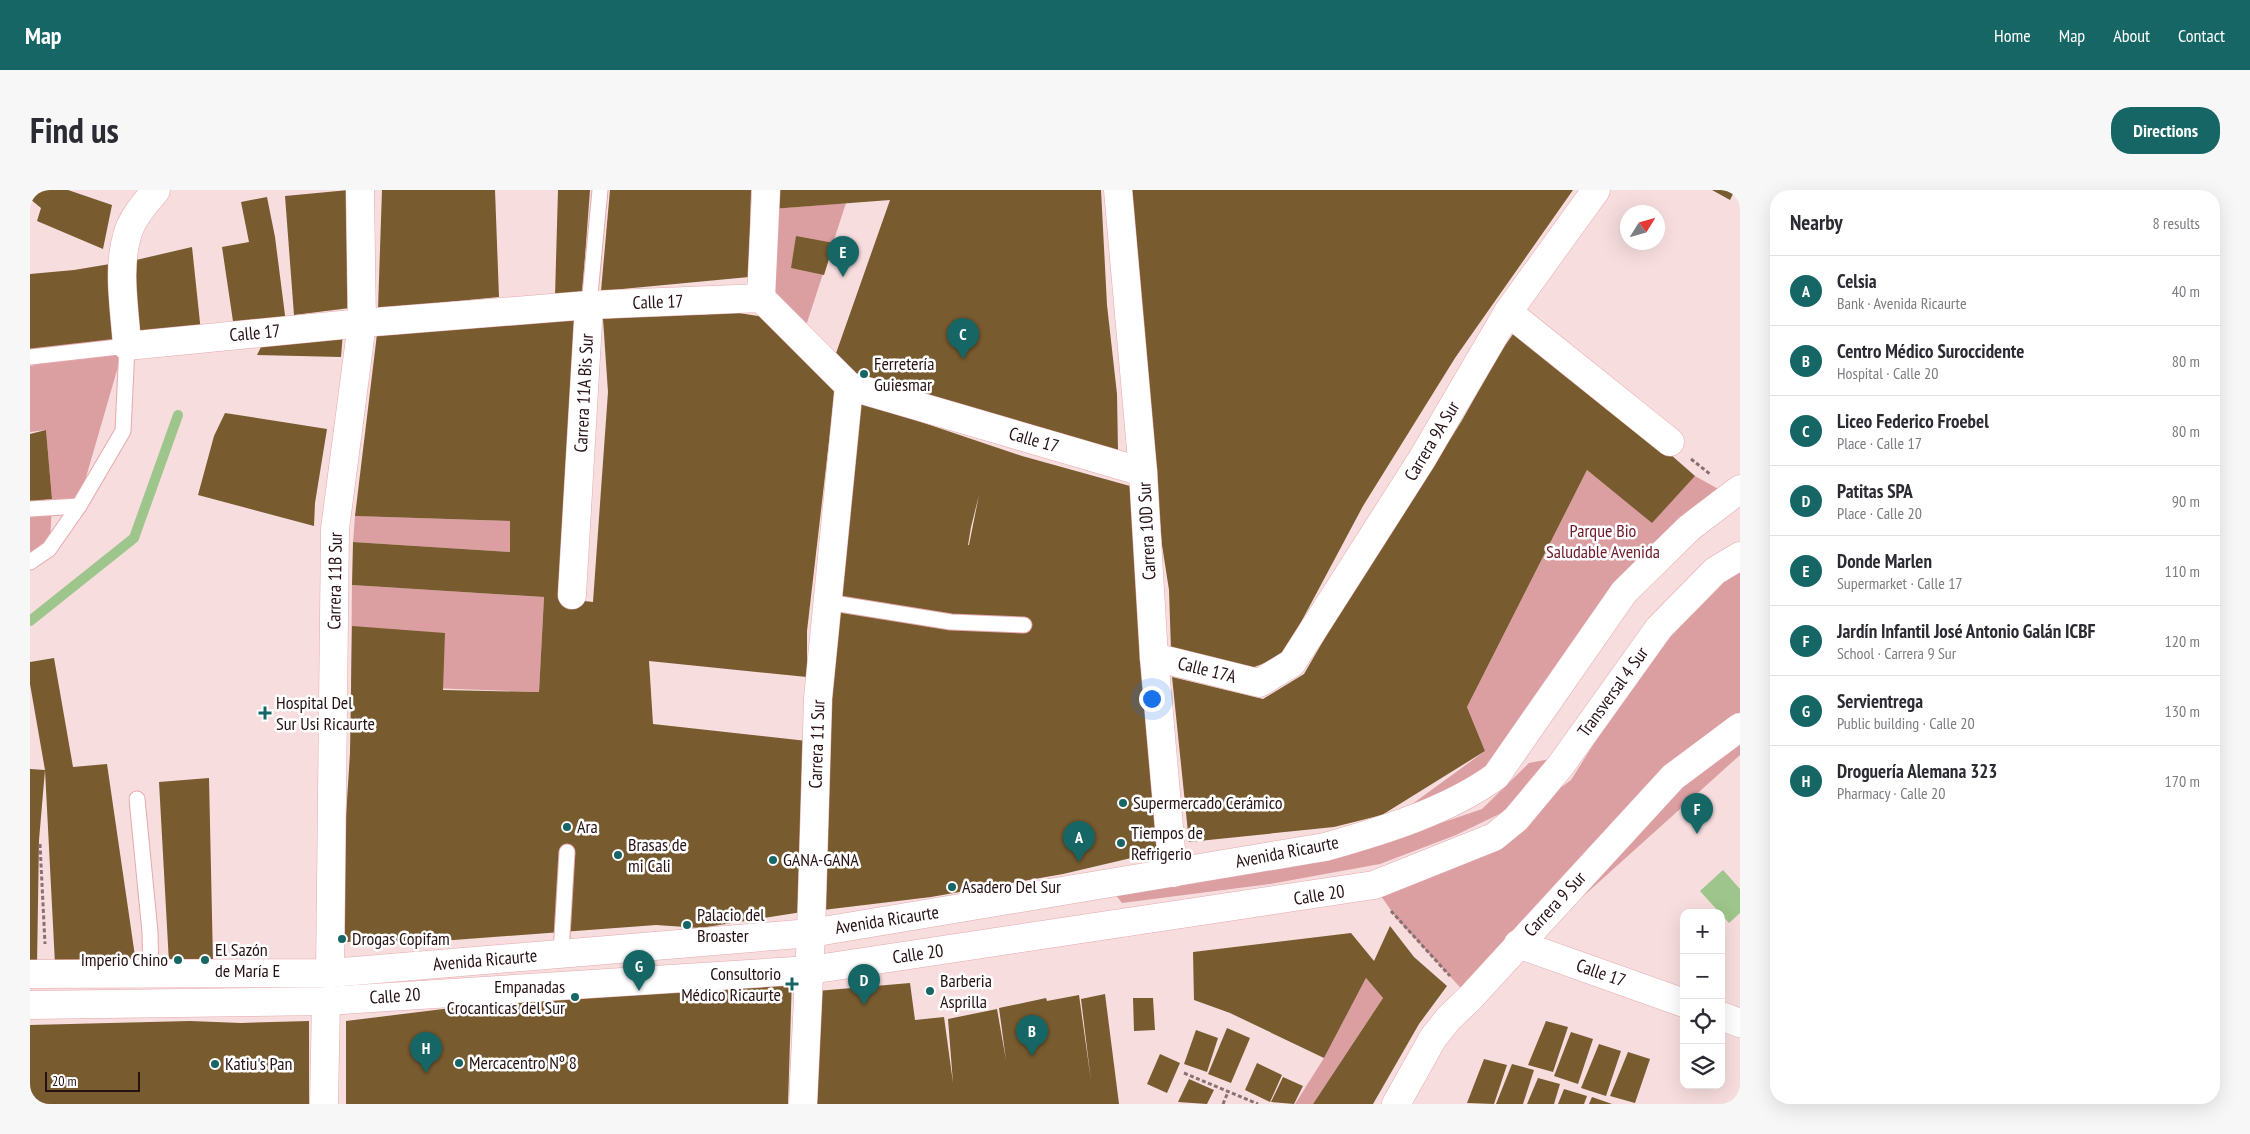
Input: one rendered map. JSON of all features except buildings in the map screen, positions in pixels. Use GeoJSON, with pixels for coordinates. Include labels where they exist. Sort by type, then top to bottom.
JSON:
{"type":"FeatureCollection","features":[{"type":"Feature","properties":{"kind":"street"},"geometry":{"type":"LineString","coordinates":[[127,346],[122,269],[127,236],[140,209],[156,190]]}},
{"type":"Feature","properties":{"kind":"street","name":"Carrera 11B Sur"},"geometry":{"type":"LineString","coordinates":[[330,973],[335,529],[362,323],[360,190]]}},
{"type":"Feature","properties":{"kind":"street"},"geometry":{"type":"LineString","coordinates":[[761,298],[766,190]]}},
{"type":"Feature","properties":{"kind":"street","name":"Carrera 10D Sur"},"geometry":{"type":"LineString","coordinates":[[1118,190],[1143,472],[1154,657],[1174,873]]}},
{"type":"Feature","properties":{"kind":"street","name":"Carrera 9A Sur"},"geometry":{"type":"LineString","coordinates":[[1259,683],[1292,663],[1422,459],[1508,312],[1596,190]]}},
{"type":"Feature","properties":{"kind":"street","name":"Calle 17"},"geometry":{"type":"LineString","coordinates":[[127,346],[362,323],[589,305],[761,298],[849,386],[1143,472]]}},
{"type":"Feature","properties":{"kind":"street","name":"Carrera 11A Bis Sur"},"geometry":{"type":"LineString","coordinates":[[572,595],[589,305]]}},
{"type":"Feature","properties":{"kind":"street"},"geometry":{"type":"LineString","coordinates":[[1508,312],[1670,442]]}},
{"type":"Feature","properties":{"kind":"street","name":"Carrera 11 Sur"},"geometry":{"type":"LineString","coordinates":[[803,1104],[810,970],[818,698],[849,386]]}},
{"type":"Feature","properties":{"kind":"street","name":"Avenida Ricaurte"},"geometry":{"type":"LineString","coordinates":[[38,974],[330,973],[811,933],[1325,847],[1371,834],[1472,794],[1496,776],[1624,592],[1688,528],[1736,491]]}},
{"type":"Feature","properties":{"kind":"street","name":"Transversal 4 Sur"},"geometry":{"type":"LineString","coordinates":[[1494,836],[1516,820],[1560,765],[1659,628],[1715,572],[1740,556]]}},
{"type":"Feature","properties":{"kind":"street","name":"Calle 17A"},"geometry":{"type":"LineString","coordinates":[[1154,657],[1259,683]]}},
{"type":"Feature","properties":{"kind":"street","name":"Carrera 9 Sur"},"geometry":{"type":"LineString","coordinates":[[1396,1104],[1434,1038],[1449,1018],[1470,998],[1674,777],[1740,727]]}},
{"type":"Feature","properties":{"kind":"street","name":"Calle 20"},"geometry":{"type":"LineString","coordinates":[[30,1005],[326,1001],[810,970],[1374,885],[1494,836]]}},
{"type":"Feature","properties":{"kind":"street","name":"Calle 17"},"geometry":{"type":"LineString","coordinates":[[1518,944],[1680,1002]]}},
{"type":"Feature","properties":{"kind":"street"},"geometry":{"type":"LineString","coordinates":[[324,1104],[326,1001]]}},
{"type":"Feature","properties":{"kind":"street"},"geometry":{"type":"LineString","coordinates":[[1725,1017],[1740,1022]]}},
{"type":"Feature","properties":{"kind":"lane","name":"Carrera 11A Bis Sur"},"geometry":{"type":"LineString","coordinates":[[589,305],[600,190]]}},
{"type":"Feature","properties":{"kind":"lane"},"geometry":{"type":"LineString","coordinates":[[30,357],[127,346],[123,431],[79,506],[49,549],[30,562]]}},
{"type":"Feature","properties":{"kind":"lane"},"geometry":{"type":"LineString","coordinates":[[30,509],[79,506]]}},
{"type":"Feature","properties":{"kind":"lane"},"geometry":{"type":"LineString","coordinates":[[827,602],[951,622],[1024,626]]}},
{"type":"Feature","properties":{"kind":"lane"},"geometry":{"type":"LineString","coordinates":[[137,799],[150,932],[151,973]]}},
{"type":"Feature","properties":{"kind":"lane"},"geometry":{"type":"LineString","coordinates":[[561,953],[567,852]]}},
{"type":"Feature","properties":{"kind":"path"},"geometry":{"type":"LineString","coordinates":[[1670,442],[1736,491]]}},
{"type":"Feature","properties":{"kind":"path"},"geometry":{"type":"LineString","coordinates":[[38,974],[40,844]]}},
{"type":"Feature","properties":{"kind":"path"},"geometry":{"type":"LineString","coordinates":[[1374,885],[1397,919],[1470,998]]}},
{"type":"Feature","properties":{"kind":"path"},"geometry":{"type":"LineString","coordinates":[[1184,1073],[1258,1104]]}},
{"type":"Feature","properties":{"kind":"path"},"geometry":{"type":"LineString","coordinates":[[1223,1104],[1228,1092]]}},
{"type":"Feature","properties":{"kind":"green space"},"geometry":{"type":"Polygon","coordinates":[[[846,203],[805,329],[771,293],[772,209],[846,203]]]}},
{"type":"Feature","properties":{"kind":"green space"},"geometry":{"type":"Polygon","coordinates":[[[124,346],[78,505],[52,500],[50,546],[30,554],[30,502],[52,499],[46,430],[30,432],[30,366],[124,346]]]}},
{"type":"Feature","properties":{"kind":"green space","name":"Parque Bio Saludable Avenida"},"geometry":{"type":"Polygon","coordinates":[[[1587,470],[1652,522],[1695,476],[1722,491],[1472,791],[1371,834],[1485,751],[1467,707],[1587,470]]]}},
{"type":"Feature","properties":{"kind":"green space"},"geometry":{"type":"Polygon","coordinates":[[[355,516],[510,521],[510,552],[353,542],[355,516]]]}},
{"type":"Feature","properties":{"kind":"green space"},"geometry":{"type":"Polygon","coordinates":[[[1740,556],[1740,755],[1470,998],[1397,919],[1379,893],[1494,837],[1571,780],[1634,680],[1715,571],[1740,556]]]}},
{"type":"Feature","properties":{"kind":"green space"},"geometry":{"type":"Polygon","coordinates":[[[352,585],[544,597],[539,692],[351,685],[352,585]]]}},
{"type":"Feature","properties":{"kind":"green space"},"geometry":{"type":"Polygon","coordinates":[[[1576,754],[1518,805],[1456,835],[1380,864],[1270,884],[1122,903],[1109,886],[1345,856],[1482,809],[1529,763],[1576,754]]]}},
{"type":"Feature","properties":{"kind":"green space"},"geometry":{"type":"Polygon","coordinates":[[[1366,978],[1383,998],[1313,1104],[1295,1104],[1324,1058],[1366,978]]]}},
{"type":"Feature","properties":{"kind":"shaded area"},"geometry":{"type":"Polygon","coordinates":[[[1723,870],[1740,889],[1740,913],[1729,923],[1725,919],[1725,909],[1716,909],[1700,891],[1723,870]]]}},
{"type":"Feature","properties":{"kind":"waterway"},"geometry":{"type":"LineString","coordinates":[[30,621],[134,538],[178,415]]}},
{"type":"Feature","properties":{"kind":"place","name":"Donde Marlen"},"geometry":{"type":"Point","coordinates":[843,277]}},
{"type":"Feature","properties":{"kind":"place","name":"Liceo Federico Froebel"},"geometry":{"type":"Point","coordinates":[963,359]}},
{"type":"Feature","properties":{"kind":"place","name":"Ferretería Guiesmar"},"geometry":{"type":"Point","coordinates":[864,374]}},
{"type":"Feature","properties":{"kind":"place","name":"Hospital Del Sur Usi Ricaurte"},"geometry":{"type":"Point","coordinates":[265,713]}},
{"type":"Feature","properties":{"kind":"place","name":"Supermercado Cerámico"},"geometry":{"type":"Point","coordinates":[1123,803]}},
{"type":"Feature","properties":{"kind":"place","name":"Ara"},"geometry":{"type":"Point","coordinates":[567,827]}},
{"type":"Feature","properties":{"kind":"place","name":"Jardín Infantil José Antonio Galán ICBF"},"geometry":{"type":"Point","coordinates":[1697,834]}},
{"type":"Feature","properties":{"kind":"place","name":"Tiempos de Refrigerio"},"geometry":{"type":"Point","coordinates":[1121,843]}},
{"type":"Feature","properties":{"kind":"place","name":"Brasas de mi Cali"},"geometry":{"type":"Point","coordinates":[618,855]}},
{"type":"Feature","properties":{"kind":"place","name":"GANA-GANA"},"geometry":{"type":"Point","coordinates":[773,860]}},
{"type":"Feature","properties":{"kind":"place","name":"Celsia"},"geometry":{"type":"Point","coordinates":[1079,862]}},
{"type":"Feature","properties":{"kind":"place","name":"Asadero Del Sur"},"geometry":{"type":"Point","coordinates":[952,887]}},
{"type":"Feature","properties":{"kind":"place","name":"Palacio del Broaster"},"geometry":{"type":"Point","coordinates":[687,925]}},
{"type":"Feature","properties":{"kind":"place","name":"Drogas Copifam"},"geometry":{"type":"Point","coordinates":[342,939]}},
{"type":"Feature","properties":{"kind":"place","name":"Imperio Chino"},"geometry":{"type":"Point","coordinates":[178,960]}},
{"type":"Feature","properties":{"kind":"place","name":"El Sazón de María E"},"geometry":{"type":"Point","coordinates":[205,960]}},
{"type":"Feature","properties":{"kind":"place","name":"Consultorio Médico Ricaurte"},"geometry":{"type":"Point","coordinates":[792,984]}},
{"type":"Feature","properties":{"kind":"place","name":"Servientrega"},"geometry":{"type":"Point","coordinates":[639,991]}},
{"type":"Feature","properties":{"kind":"place","name":"Barberia Asprilla"},"geometry":{"type":"Point","coordinates":[930,991]}},
{"type":"Feature","properties":{"kind":"place","name":"Empanadas Crocanticas del Sur"},"geometry":{"type":"Point","coordinates":[575,997]}},
{"type":"Feature","properties":{"kind":"place","name":"Patitas SPA"},"geometry":{"type":"Point","coordinates":[864,1005]}},
{"type":"Feature","properties":{"kind":"place","name":"Centro Médico Suroccidente"},"geometry":{"type":"Point","coordinates":[1032,1056]}},
{"type":"Feature","properties":{"kind":"place","name":"Mercacentro Nº 8"},"geometry":{"type":"Point","coordinates":[459,1063]}},
{"type":"Feature","properties":{"kind":"place","name":"Katiu's Pan"},"geometry":{"type":"Point","coordinates":[215,1064]}},
{"type":"Feature","properties":{"kind":"place","name":"Droguería Alemana 323"},"geometry":{"type":"Point","coordinates":[426,1073]}}]}
